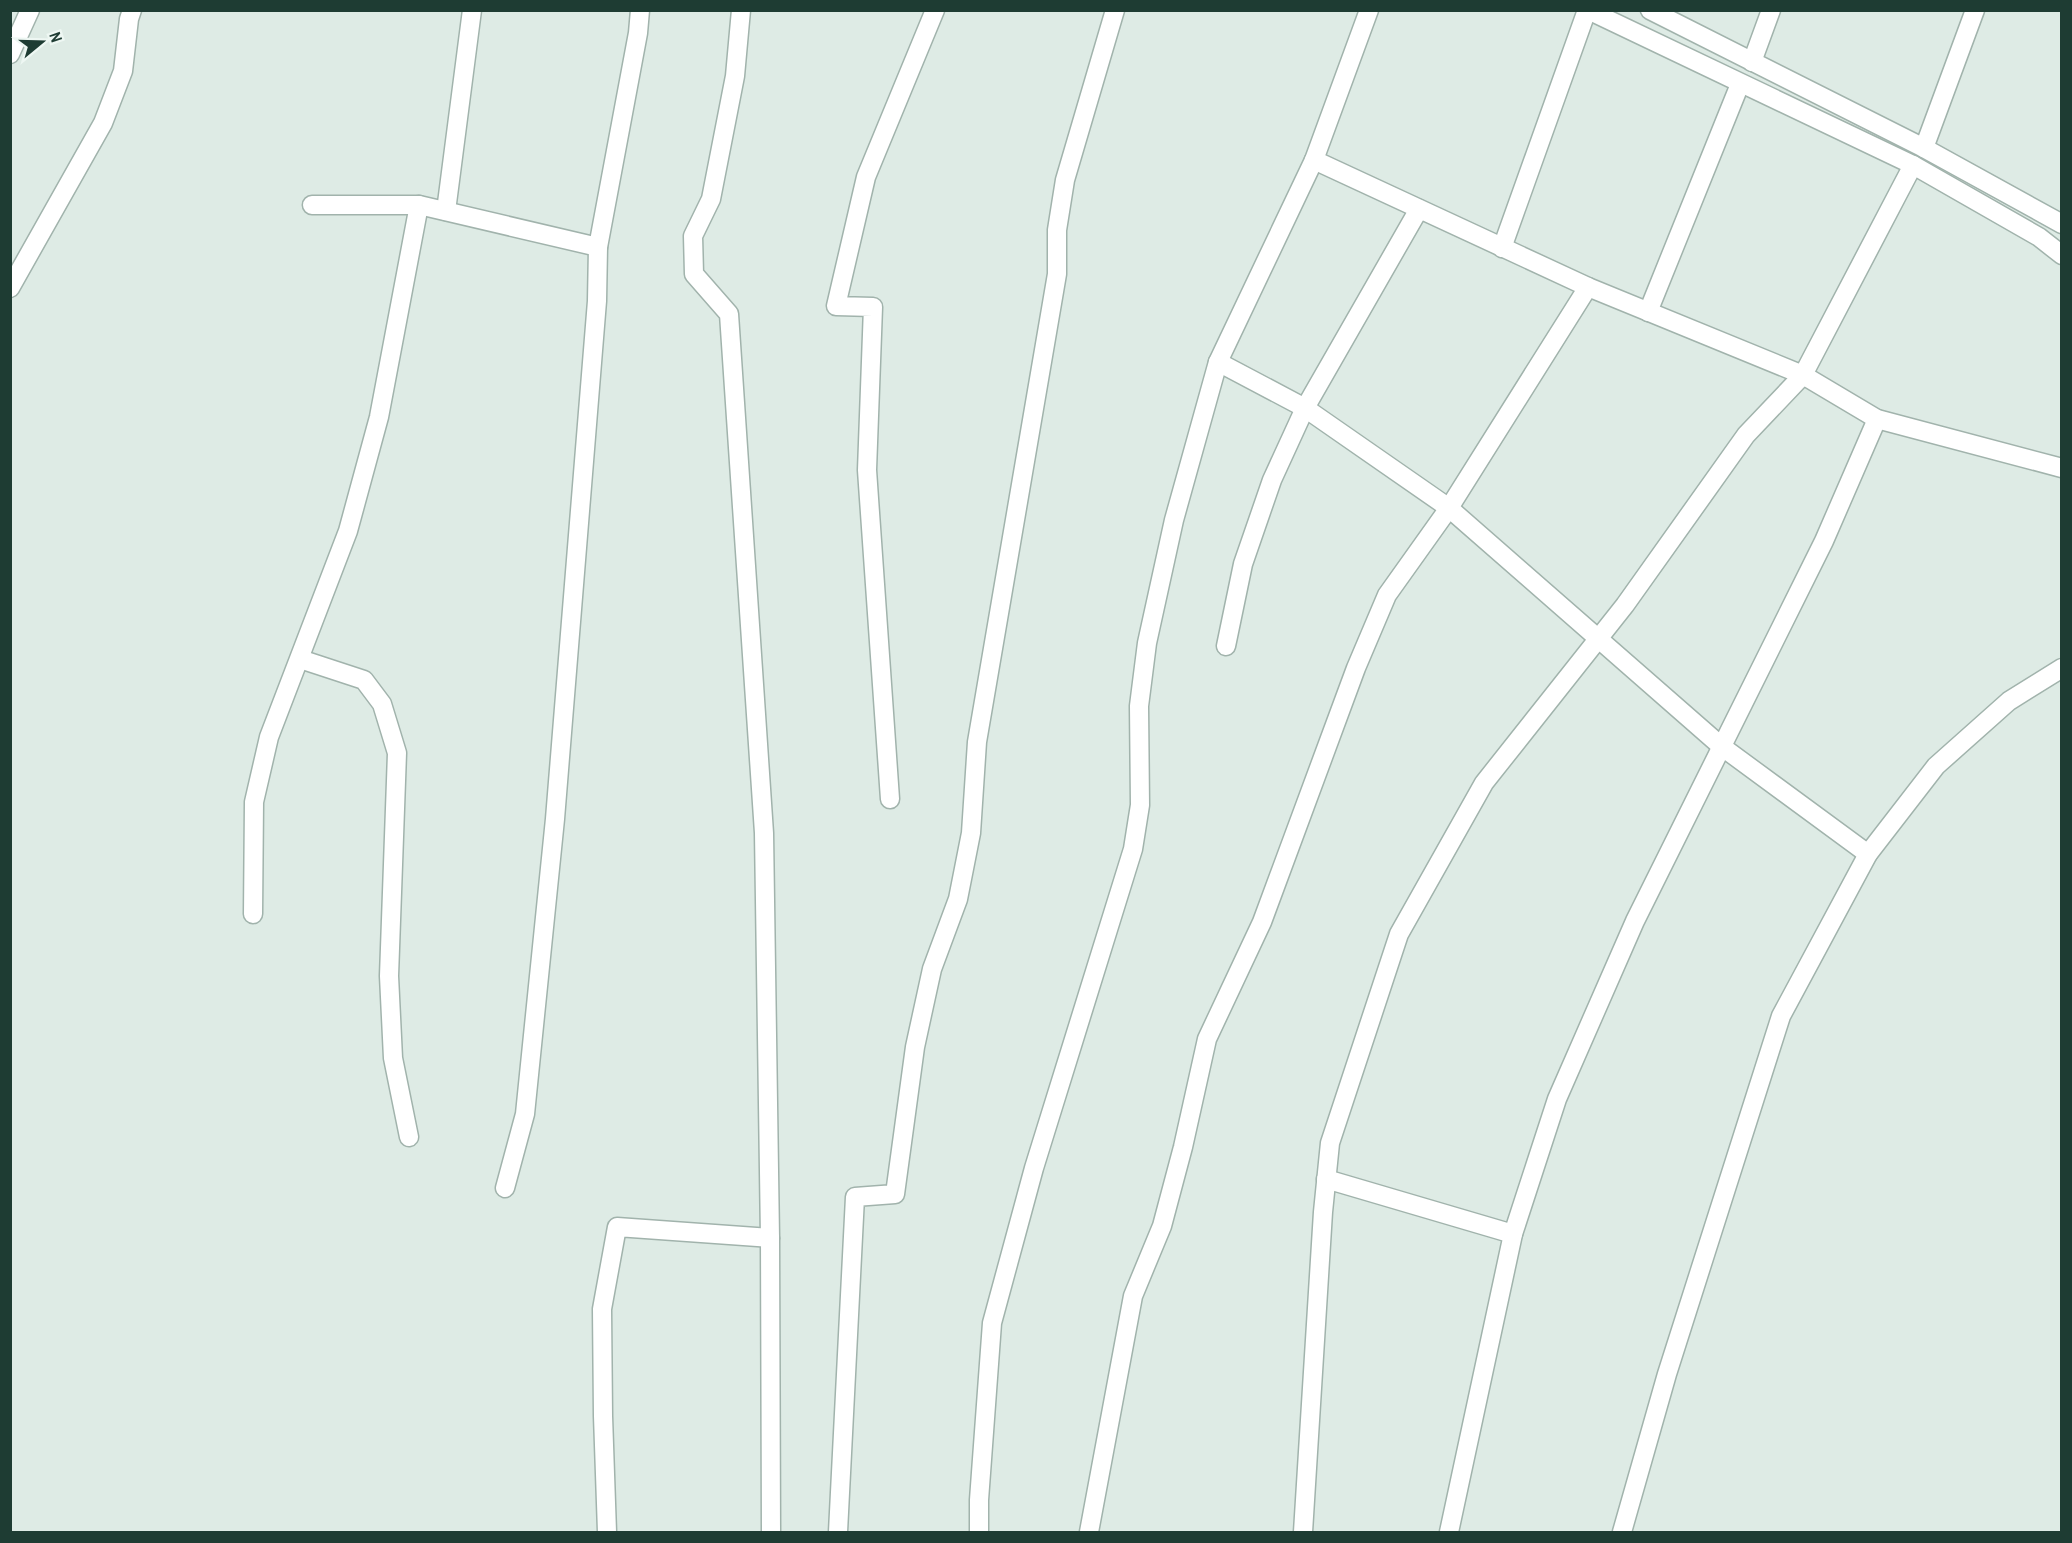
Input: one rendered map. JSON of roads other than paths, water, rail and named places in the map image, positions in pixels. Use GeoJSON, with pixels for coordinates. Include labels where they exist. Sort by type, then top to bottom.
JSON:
{"type":"FeatureCollection","features":[{"type":"Feature","properties":{"kind":"street"},"geometry":{"type":"LineString","coordinates":[[10,54],[30,10]]}},
{"type":"Feature","properties":{"kind":"street"},"geometry":{"type":"LineString","coordinates":[[10,288],[103,123],[123,72],[132,10]]}},
{"type":"Feature","properties":{"kind":"street"},"geometry":{"type":"LineString","coordinates":[[446,211],[472,10]]}},
{"type":"Feature","properties":{"kind":"street"},"geometry":{"type":"LineString","coordinates":[[506,1188],[525,1114],[555,819],[597,301],[598,247],[638,33],[640,10]]}},
{"type":"Feature","properties":{"kind":"street"},"geometry":{"type":"LineString","coordinates":[[741,10],[735,76],[711,200],[693,236],[694,274],[729,314],[764,833],[770,1238],[771,1533]]}},
{"type":"Feature","properties":{"kind":"street"},"geometry":{"type":"LineString","coordinates":[[891,799],[867,470],[873,307],[836,306],[866,177],[935,10]]}},
{"type":"Feature","properties":{"kind":"street"},"geometry":{"type":"LineString","coordinates":[[838,1533],[855,1197],[895,1194],[920,1024],[932,969],[958,899],[971,833],[977,742],[1057,274],[1057,230],[1065,180],[1115,10]]}},
{"type":"Feature","properties":{"kind":"street"},"geometry":{"type":"LineString","coordinates":[[979,1533],[979,1500],[992,1323],[1034,1168],[1134,849],[1140,806],[1139,706],[1147,643],[1174,520],[1218,362],[1314,160],[1370,10]]}},
{"type":"Feature","properties":{"kind":"street"},"geometry":{"type":"LineString","coordinates":[[1502,248],[1587,10],[1913,165],[2039,237],[2061,255]]}},
{"type":"Feature","properties":{"kind":"street"},"geometry":{"type":"LineString","coordinates":[[1650,10],[1924,148],[2061,224]]}},
{"type":"Feature","properties":{"kind":"street"},"geometry":{"type":"LineString","coordinates":[[1752,62],[1771,10]]}},
{"type":"Feature","properties":{"kind":"street"},"geometry":{"type":"LineString","coordinates":[[1924,148],[1975,10]]}},
{"type":"Feature","properties":{"kind":"street"},"geometry":{"type":"LineString","coordinates":[[1648,312],[1740,84]]}},
{"type":"Feature","properties":{"kind":"street"},"geometry":{"type":"LineString","coordinates":[[1314,160],[1588,287],[1803,375],[1877,419],[2061,468]]}},
{"type":"Feature","properties":{"kind":"street"},"geometry":{"type":"LineString","coordinates":[[1303,1533],[1323,1212],[1330,1143],[1399,934],[1484,783],[1625,605],[1746,435],[1803,375],[1913,165]]}},
{"type":"Feature","properties":{"kind":"street"},"geometry":{"type":"LineString","coordinates":[[312,205],[419,205],[598,247]]}},
{"type":"Feature","properties":{"kind":"street"},"geometry":{"type":"LineString","coordinates":[[253,914],[254,802],[269,737],[348,531],[379,417],[419,205]]}},
{"type":"Feature","properties":{"kind":"street"},"geometry":{"type":"LineString","coordinates":[[1226,646],[1243,564],[1272,480],[1305,408],[1419,209]]}},
{"type":"Feature","properties":{"kind":"street"},"geometry":{"type":"LineString","coordinates":[[1089,1533],[1133,1296],[1162,1226],[1183,1147],[1207,1039],[1262,922],[1356,668],[1387,595],[1449,508],[1588,287]]}},
{"type":"Feature","properties":{"kind":"street"},"geometry":{"type":"LineString","coordinates":[[1218,362],[1305,408],[1449,508],[1721,746],[1868,854]]}},
{"type":"Feature","properties":{"kind":"street"},"geometry":{"type":"LineString","coordinates":[[1449,1533],[1513,1234],[1557,1099],[1635,921],[1824,541],[1877,419]]}},
{"type":"Feature","properties":{"kind":"street"},"geometry":{"type":"LineString","coordinates":[[300,659],[364,680],[382,705],[397,753],[389,976],[393,1058],[409,1137]]}},
{"type":"Feature","properties":{"kind":"street"},"geometry":{"type":"LineString","coordinates":[[1622,1533],[1666,1374],[1781,1016],[1868,854],[1936,766],[2009,701],[2061,668]]}},
{"type":"Feature","properties":{"kind":"street"},"geometry":{"type":"LineString","coordinates":[[1326,1179],[1513,1234]]}},
{"type":"Feature","properties":{"kind":"street"},"geometry":{"type":"LineString","coordinates":[[607,1533],[602,1309],[617,1227],[770,1238]]}}]}
